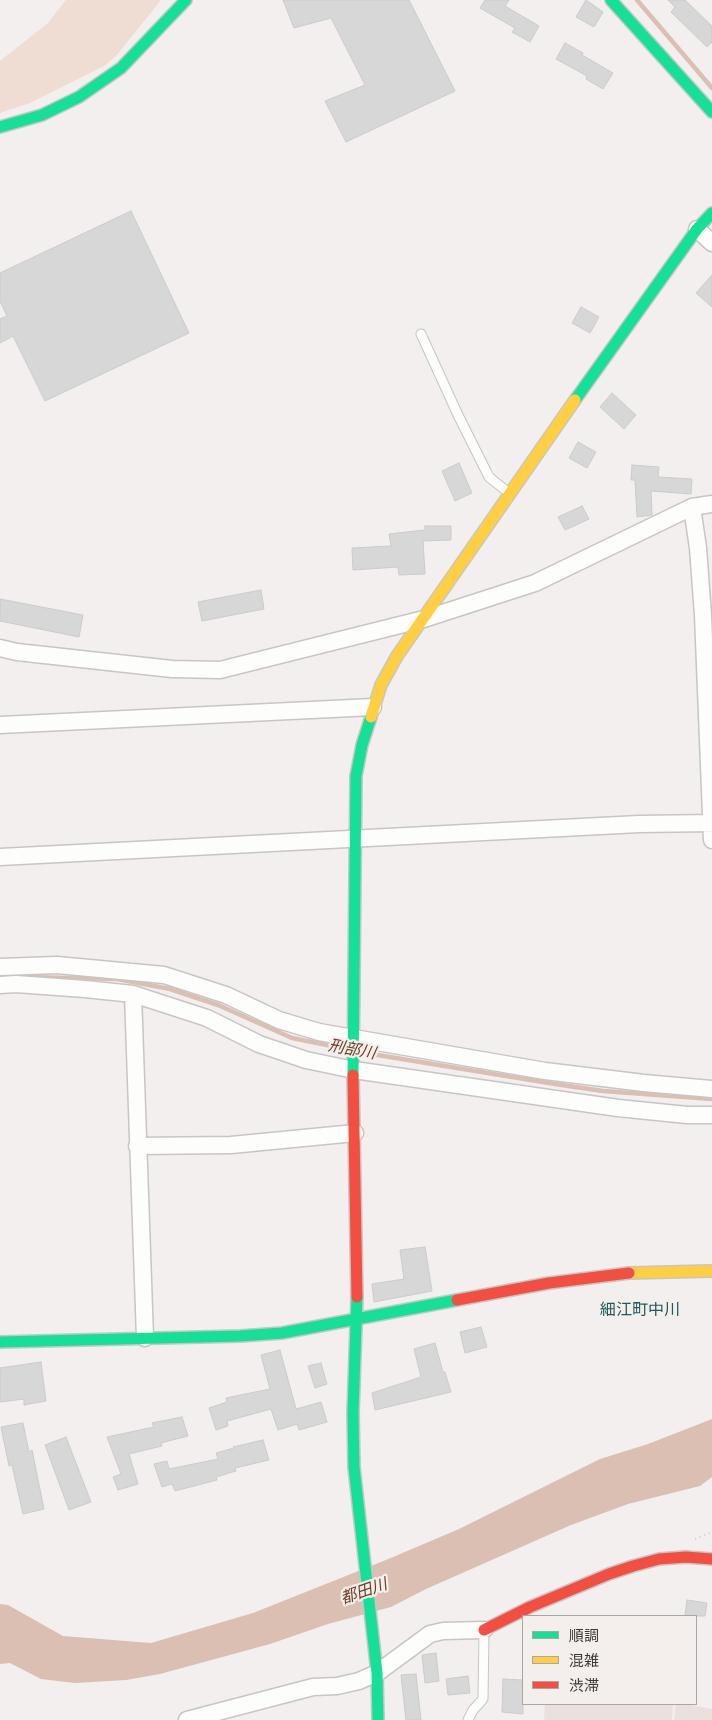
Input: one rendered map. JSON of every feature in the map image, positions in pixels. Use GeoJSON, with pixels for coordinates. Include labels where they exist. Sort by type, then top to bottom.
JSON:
{"type":"FeatureCollection","features":[{"type":"Feature","properties":{"kind":"street"},"geometry":{"type":"LineString","coordinates":[[0,127],[42,115],[78,97],[100,83],[121,68],[186,0]]}},
{"type":"Feature","properties":{"kind":"street"},"geometry":{"type":"LineString","coordinates":[[611,0],[712,112]]}},
{"type":"Feature","properties":{"kind":"street"},"geometry":{"type":"LineString","coordinates":[[378,1720],[377,1673],[354,1467],[353,1413],[357,1319],[354,1069],[356,776],[380,685],[397,656],[697,229],[712,213]]}},
{"type":"Feature","properties":{"kind":"street"},"geometry":{"type":"LineString","coordinates":[[697,229],[712,243]]}},
{"type":"Feature","properties":{"kind":"street"},"geometry":{"type":"LineString","coordinates":[[0,648],[17,652],[163,668],[220,670],[424,619],[535,583],[692,507],[712,504]]}},
{"type":"Feature","properties":{"kind":"street"},"geometry":{"type":"LineString","coordinates":[[692,507],[698,548],[703,615],[712,840]]}},
{"type":"Feature","properties":{"kind":"street"},"geometry":{"type":"LineString","coordinates":[[0,725],[373,707]]}},
{"type":"Feature","properties":{"kind":"street"},"geometry":{"type":"LineString","coordinates":[[0,857],[639,824],[712,823]]}},
{"type":"Feature","properties":{"kind":"street"},"geometry":{"type":"LineString","coordinates":[[0,967],[57,966],[164,975],[226,995],[279,1020],[355,1041],[545,1071],[712,1089]]}},
{"type":"Feature","properties":{"kind":"street"},"geometry":{"type":"LineString","coordinates":[[0,985],[85,989],[133,994],[208,1018],[259,1044],[306,1060],[354,1069],[618,1108],[686,1115],[712,1115]]}},
{"type":"Feature","properties":{"kind":"street"},"geometry":{"type":"LineString","coordinates":[[133,994],[146,1338]]}},
{"type":"Feature","properties":{"kind":"street"},"geometry":{"type":"LineString","coordinates":[[138,1146],[231,1145],[355,1133]]}},
{"type":"Feature","properties":{"kind":"street"},"geometry":{"type":"LineString","coordinates":[[0,1342],[240,1336],[282,1333],[549,1283],[615,1274],[712,1271]]}},
{"type":"Feature","properties":{"kind":"street"},"geometry":{"type":"LineString","coordinates":[[187,1720],[312,1687],[359,1681],[377,1673],[430,1634],[442,1630],[484,1630],[530,1607],[633,1566],[659,1559],[686,1557],[712,1559]]}},
{"type":"Feature","properties":{"kind":"lane"},"geometry":{"type":"LineString","coordinates":[[421,334],[489,477],[509,494]]}},
{"type":"Feature","properties":{"kind":"lane"},"geometry":{"type":"LineString","coordinates":[[468,1720],[473,1710],[483,1699],[484,1630]]}},
{"type":"Feature","properties":{"kind":"shaded area"},"geometry":{"type":"Polygon","coordinates":[[[66,0],[161,0],[116,56],[104,66],[30,103],[0,113],[0,61],[48,23],[66,0]]]}},
{"type":"Feature","properties":{"kind":"shaded area"},"geometry":{"type":"Polygon","coordinates":[[[545,1705],[673,1705],[672,1720],[544,1720],[545,1705]]]}},
{"type":"Feature","properties":{"kind":"shaded area"},"geometry":{"type":"Polygon","coordinates":[[[676,1705],[691,1705],[712,1709],[712,1720],[674,1720],[676,1705]]]}},
{"type":"Feature","properties":{"kind":"water","name":"都田川"},"geometry":{"type":"Polygon","coordinates":[[[712,1419],[712,1477],[700,1486],[628,1504],[571,1525],[426,1589],[391,1607],[328,1624],[270,1644],[160,1674],[126,1680],[75,1683],[41,1679],[10,1663],[0,1664],[0,1604],[8,1605],[63,1636],[151,1643],[253,1613],[386,1560],[459,1529],[600,1459],[648,1444],[712,1419]]]}},
{"type":"Feature","properties":{"kind":"building"},"geometry":{"type":"Polygon","coordinates":[[[283,0],[409,0],[455,91],[346,142],[325,101],[365,85],[331,18],[294,28],[283,0]]]}},
{"type":"Feature","properties":{"kind":"building"},"geometry":{"type":"Polygon","coordinates":[[[485,0],[509,0],[505,6],[539,26],[530,42],[512,32],[515,28],[480,8],[485,0]]]}},
{"type":"Feature","properties":{"kind":"building"},"geometry":{"type":"Polygon","coordinates":[[[586,0],[603,12],[594,27],[576,17],[586,0]]]}},
{"type":"Feature","properties":{"kind":"building"},"geometry":{"type":"Polygon","coordinates":[[[668,0],[685,0],[712,26],[712,42],[707,47],[671,12],[675,7],[668,0]]]}},
{"type":"Feature","properties":{"kind":"building"},"geometry":{"type":"Polygon","coordinates":[[[565,43],[613,73],[603,89],[586,79],[587,76],[556,59],[565,43]]]}},
{"type":"Feature","properties":{"kind":"building"},"geometry":{"type":"Polygon","coordinates":[[[131,211],[189,333],[45,401],[13,336],[0,343],[0,319],[7,316],[0,301],[0,273],[131,211]]]}},
{"type":"Feature","properties":{"kind":"building"},"geometry":{"type":"Polygon","coordinates":[[[712,275],[712,307],[696,293],[712,275]]]}},
{"type":"Feature","properties":{"kind":"building"},"geometry":{"type":"Polygon","coordinates":[[[581,307],[599,317],[590,333],[572,323],[581,307]]]}},
{"type":"Feature","properties":{"kind":"building"},"geometry":{"type":"Polygon","coordinates":[[[612,393],[636,415],[624,429],[600,407],[612,393]]]}},
{"type":"Feature","properties":{"kind":"building"},"geometry":{"type":"Polygon","coordinates":[[[578,442],[596,452],[587,468],[569,458],[578,442]]]}},
{"type":"Feature","properties":{"kind":"building"},"geometry":{"type":"Polygon","coordinates":[[[459,463],[472,493],[455,501],[442,471],[459,463]]]}},
{"type":"Feature","properties":{"kind":"building"},"geometry":{"type":"Polygon","coordinates":[[[632,465],[659,467],[658,477],[692,479],[691,494],[651,491],[652,515],[637,517],[635,480],[631,480],[632,465]]]}},
{"type":"Feature","properties":{"kind":"building"},"geometry":{"type":"Polygon","coordinates":[[[582,506],[589,519],[565,530],[558,517],[582,506]]]}},
{"type":"Feature","properties":{"kind":"building"},"geometry":{"type":"Polygon","coordinates":[[[425,526],[451,526],[451,540],[423,541],[425,574],[399,575],[398,567],[353,570],[352,548],[391,546],[389,534],[425,530],[425,526]]]}},
{"type":"Feature","properties":{"kind":"building"},"geometry":{"type":"Polygon","coordinates":[[[261,590],[264,609],[202,621],[198,602],[261,590]]]}},
{"type":"Feature","properties":{"kind":"building"},"geometry":{"type":"Polygon","coordinates":[[[0,599],[83,615],[79,637],[0,621],[0,599]]]}},
{"type":"Feature","properties":{"kind":"building"},"geometry":{"type":"Polygon","coordinates":[[[425,1247],[432,1291],[374,1302],[372,1284],[404,1279],[400,1250],[425,1247]]]}},
{"type":"Feature","properties":{"kind":"building"},"geometry":{"type":"Polygon","coordinates":[[[481,1327],[487,1347],[465,1353],[460,1332],[481,1327]]]}},
{"type":"Feature","properties":{"kind":"building"},"geometry":{"type":"Polygon","coordinates":[[[435,1343],[451,1392],[375,1410],[372,1393],[421,1377],[414,1349],[435,1343]]]}},
{"type":"Feature","properties":{"kind":"building"},"geometry":{"type":"Polygon","coordinates":[[[280,1350],[296,1409],[321,1402],[327,1422],[299,1430],[297,1424],[278,1430],[271,1409],[227,1421],[228,1426],[216,1430],[209,1408],[227,1402],[226,1398],[270,1389],[261,1355],[280,1350]]]}},
{"type":"Feature","properties":{"kind":"building"},"geometry":{"type":"Polygon","coordinates":[[[41,1362],[46,1401],[24,1405],[24,1399],[0,1402],[0,1368],[41,1362]]]}},
{"type":"Feature","properties":{"kind":"building"},"geometry":{"type":"Polygon","coordinates":[[[321,1363],[327,1384],[315,1388],[308,1366],[321,1363]]]}},
{"type":"Feature","properties":{"kind":"building"},"geometry":{"type":"Polygon","coordinates":[[[182,1417],[188,1436],[161,1443],[162,1446],[129,1454],[138,1484],[118,1490],[113,1477],[121,1474],[107,1437],[154,1427],[152,1423],[182,1417]]]}},
{"type":"Feature","properties":{"kind":"building"},"geometry":{"type":"Polygon","coordinates":[[[23,1423],[29,1452],[32,1450],[44,1509],[23,1514],[12,1465],[9,1466],[1,1427],[23,1423]]]}},
{"type":"Feature","properties":{"kind":"building"},"geometry":{"type":"Polygon","coordinates":[[[66,1437],[91,1502],[69,1510],[45,1445],[66,1437]]]}},
{"type":"Feature","properties":{"kind":"building"},"geometry":{"type":"Polygon","coordinates":[[[263,1440],[269,1460],[235,1468],[236,1471],[216,1477],[217,1480],[175,1491],[172,1484],[162,1487],[154,1464],[167,1461],[169,1469],[218,1459],[216,1453],[263,1440]]]}},
{"type":"Feature","properties":{"kind":"building"},"geometry":{"type":"Polygon","coordinates":[[[687,1600],[707,1603],[705,1616],[685,1615],[687,1600]]]}},
{"type":"Feature","properties":{"kind":"building"},"geometry":{"type":"Polygon","coordinates":[[[436,1653],[439,1681],[425,1683],[422,1655],[436,1653]]]}},
{"type":"Feature","properties":{"kind":"building"},"geometry":{"type":"Polygon","coordinates":[[[416,1674],[421,1720],[406,1720],[401,1675],[416,1674]]]}},
{"type":"Feature","properties":{"kind":"building"},"geometry":{"type":"Polygon","coordinates":[[[468,1676],[470,1693],[448,1695],[446,1679],[468,1676]]]}},
{"type":"Feature","properties":{"kind":"building"},"geometry":{"type":"Polygon","coordinates":[[[503,1679],[522,1680],[523,1714],[502,1712],[503,1679]]]}},
{"type":"Feature","properties":{"kind":"waterway"},"geometry":{"type":"LineString","coordinates":[[637,0],[712,88]]}},
{"type":"Feature","properties":{"kind":"waterway","name":"刑部川"},"geometry":{"type":"LineString","coordinates":[[26,977],[117,979],[170,989],[218,1005],[292,1038],[347,1049]]}},
{"type":"Feature","properties":{"kind":"waterway","name":"刑部川"},"geometry":{"type":"LineString","coordinates":[[359,1052],[603,1091],[712,1099]]}},
{"type":"Feature","properties":{"kind":"traffic: fast"},"geometry":{"type":"LineString","coordinates":[[0,127],[42,115],[79,97],[121,68],[186,0]]}},
{"type":"Feature","properties":{"kind":"traffic: fast"},"geometry":{"type":"LineString","coordinates":[[611,0],[712,112]]}},
{"type":"Feature","properties":{"kind":"traffic: fast"},"geometry":{"type":"LineString","coordinates":[[575,400],[697,229],[712,213]]}},
{"type":"Feature","properties":{"kind":"traffic: fast"},"geometry":{"type":"LineString","coordinates":[[353,1075],[356,776],[362,745],[371,717]]}},
{"type":"Feature","properties":{"kind":"traffic: fast"},"geometry":{"type":"LineString","coordinates":[[357,1297],[353,1413],[354,1467],[377,1673],[378,1720]]}},
{"type":"Feature","properties":{"kind":"traffic: fast"},"geometry":{"type":"LineString","coordinates":[[0,1342],[240,1336],[282,1333],[457,1300]]}},
{"type":"Feature","properties":{"kind":"traffic: slow"},"geometry":{"type":"LineString","coordinates":[[371,717],[381,685],[397,656],[575,400]]}},
{"type":"Feature","properties":{"kind":"traffic: slow"},"geometry":{"type":"LineString","coordinates":[[629,1273],[712,1271]]}},
{"type":"Feature","properties":{"kind":"traffic: jam"},"geometry":{"type":"LineString","coordinates":[[353,1075],[357,1297]]}},
{"type":"Feature","properties":{"kind":"traffic: jam"},"geometry":{"type":"LineString","coordinates":[[457,1300],[549,1283],[629,1273]]}},
{"type":"Feature","properties":{"kind":"traffic: jam"},"geometry":{"type":"LineString","coordinates":[[484,1630],[530,1607],[633,1566],[659,1559],[686,1557],[712,1559]]}},
{"type":"Feature","properties":{"kind":"district","name":"細江町中川"},"geometry":{"type":"Point","coordinates":[640,1311]}}]}
